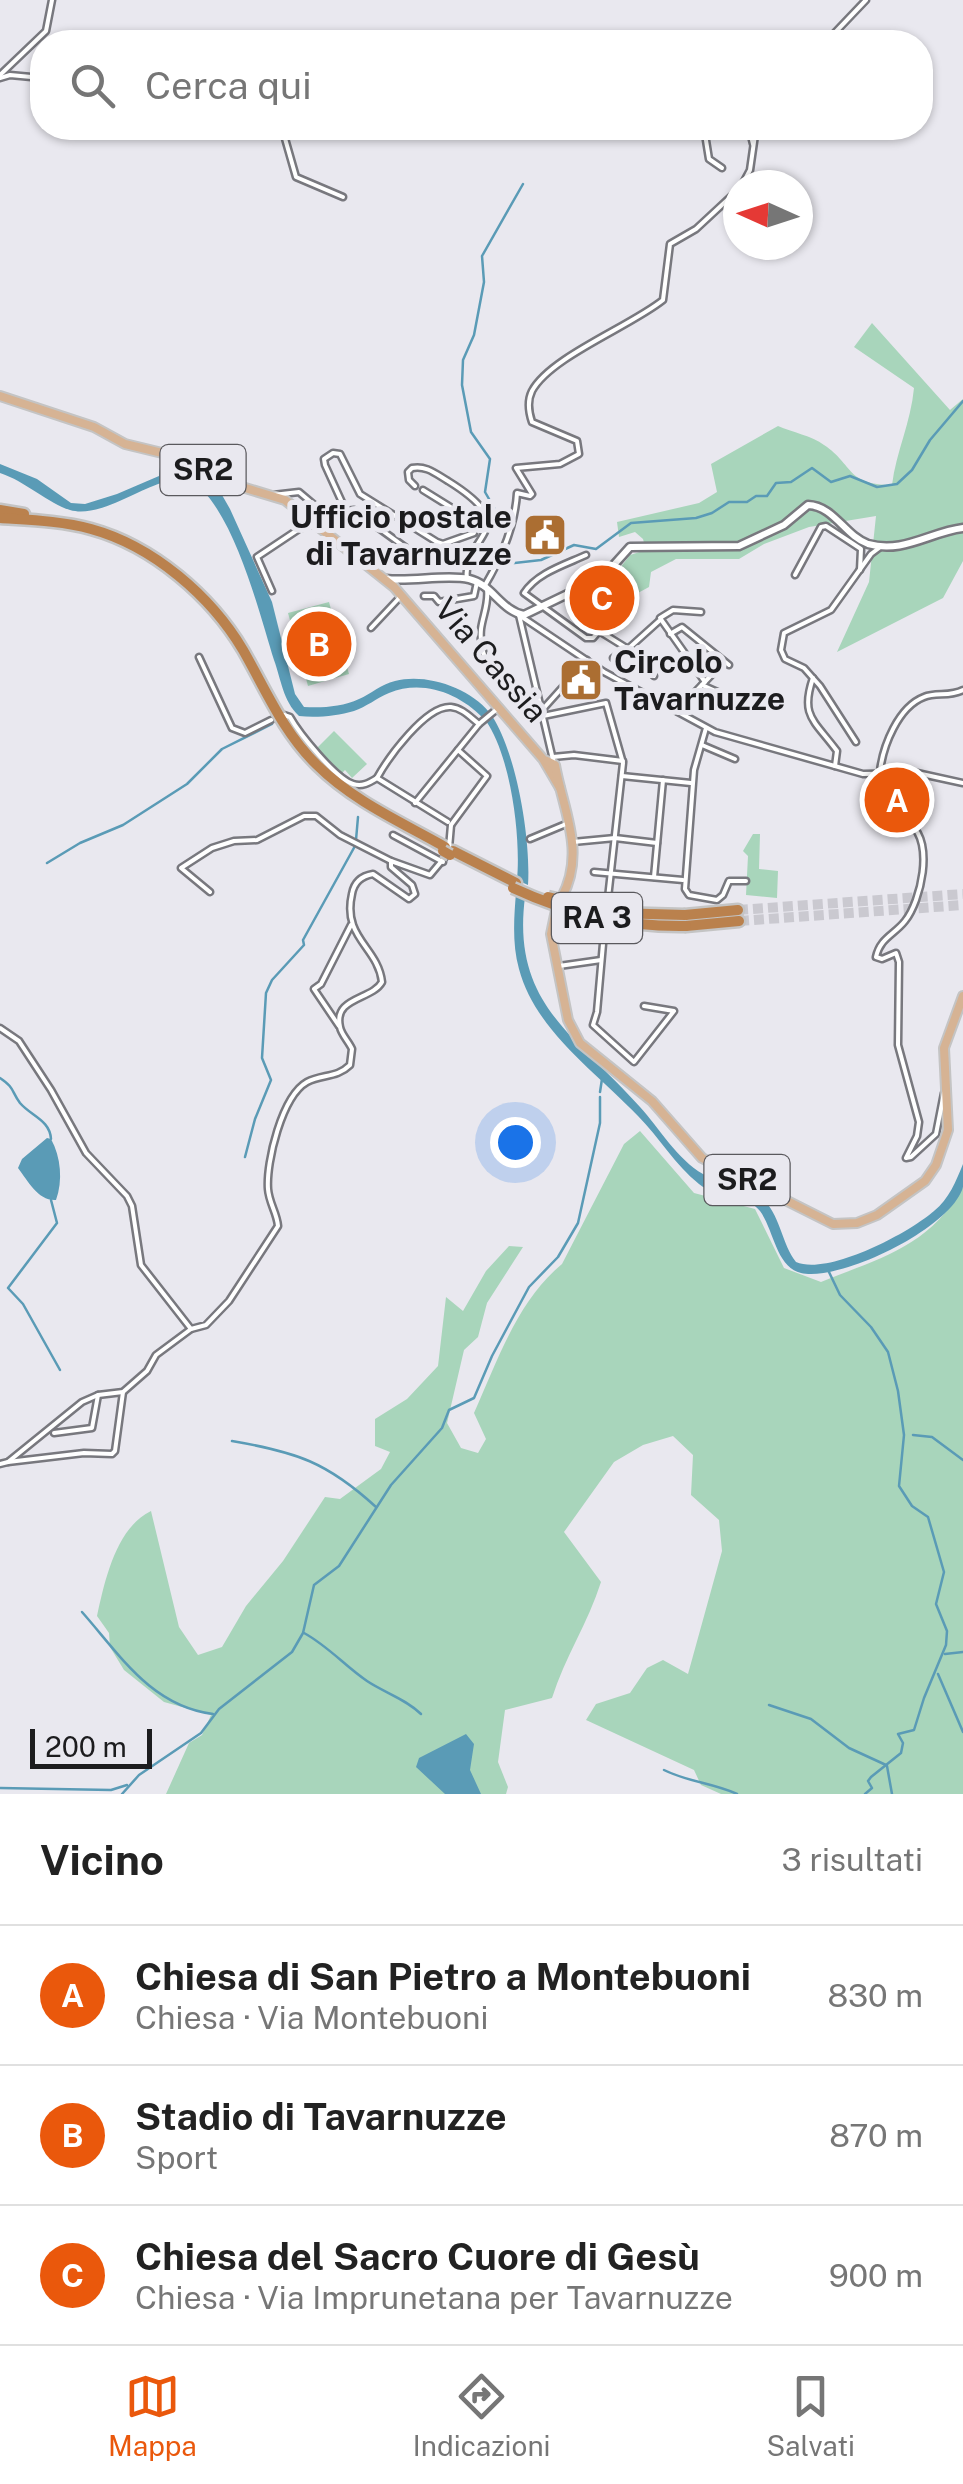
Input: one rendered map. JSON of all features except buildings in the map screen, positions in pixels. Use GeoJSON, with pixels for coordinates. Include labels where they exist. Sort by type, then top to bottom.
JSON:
{"type":"FeatureCollection","features":[{"type":"Feature","properties":{"kind":"highway"},"geometry":{"type":"LineString","coordinates":[[0,510],[58,524]]}},
{"type":"Feature","properties":{"kind":"highway","name":"RA 3"},"geometry":{"type":"LineString","coordinates":[[0,521],[72,526],[150,562],[191,592],[220,626],[281,732],[312,768],[358,804],[447,853],[551,905],[600,919],[643,925],[738,916]]}},
{"type":"Feature","properties":{"kind":"main road","name":"Via Cassia"},"geometry":{"type":"LineString","coordinates":[[0,396],[94,427],[125,444],[187,459],[224,482],[273,495],[395,588],[496,710],[551,762],[573,842],[573,869],[562,897]]}},
{"type":"Feature","properties":{"kind":"main road"},"geometry":{"type":"LineString","coordinates":[[395,588],[408,582],[467,579],[483,586],[493,599],[518,615],[544,607],[603,577],[630,548],[739,546],[778,528],[808,506],[824,509],[844,532],[869,550],[905,546],[963,528]]}},
{"type":"Feature","properties":{"kind":"main road"},"geometry":{"type":"LineString","coordinates":[[395,588],[408,582]]}},
{"type":"Feature","properties":{"kind":"main road","name":"SR2"},"geometry":{"type":"LineString","coordinates":[[556,910],[551,934],[564,1008],[576,1037],[652,1100],[702,1158],[833,1224],[868,1220],[926,1181],[936,1165],[947,1138],[944,1048],[963,996]]}},
{"type":"Feature","properties":{"kind":"street"},"geometry":{"type":"LineString","coordinates":[[46,30],[52,0]]}},
{"type":"Feature","properties":{"kind":"street"},"geometry":{"type":"LineString","coordinates":[[837,30],[866,0]]}},
{"type":"Feature","properties":{"kind":"street"},"geometry":{"type":"LineString","coordinates":[[0,76],[30,47]]}},
{"type":"Feature","properties":{"kind":"street"},"geometry":{"type":"LineString","coordinates":[[0,76],[30,77]]}},
{"type":"Feature","properties":{"kind":"street"},"geometry":{"type":"LineString","coordinates":[[285,140],[296,178],[343,197]]}},
{"type":"Feature","properties":{"kind":"street"},"geometry":{"type":"LineString","coordinates":[[706,140],[710,159],[722,168]]}},
{"type":"Feature","properties":{"kind":"street"},"geometry":{"type":"LineString","coordinates":[[750,170],[753,140]]}},
{"type":"Feature","properties":{"kind":"street"},"geometry":{"type":"LineString","coordinates":[[424,596],[434,596],[438,602],[474,596],[483,586],[514,524],[517,493],[532,494],[516,468],[560,464],[578,454],[577,441],[532,422],[531,392],[573,354],[662,300],[670,244],[696,229],[723,203]]}},
{"type":"Feature","properties":{"kind":"street"},"geometry":{"type":"LineString","coordinates":[[273,495],[299,492],[338,523],[346,518],[346,512],[325,466],[328,454],[340,454],[360,494],[437,542],[442,544],[474,532],[475,526],[468,517],[423,490]]}},
{"type":"Feature","properties":{"kind":"street"},"geometry":{"type":"LineString","coordinates":[[415,486],[408,472],[423,466],[477,500],[487,522],[487,533],[466,564],[467,579]]}},
{"type":"Feature","properties":{"kind":"street"},"geometry":{"type":"LineString","coordinates":[[346,512],[354,510],[409,550]]}},
{"type":"Feature","properties":{"kind":"street"},"geometry":{"type":"LineString","coordinates":[[272,591],[257,557],[314,523]]}},
{"type":"Feature","properties":{"kind":"street"},"geometry":{"type":"LineString","coordinates":[[796,575],[821,527],[844,532],[860,548],[860,570]]}},
{"type":"Feature","properties":{"kind":"street"},"geometry":{"type":"LineString","coordinates":[[856,742],[813,678],[804,668],[785,659],[781,650],[784,633],[831,610],[860,570],[869,550]]}},
{"type":"Feature","properties":{"kind":"street"},"geometry":{"type":"LineString","coordinates":[[586,556],[530,583],[524,593],[586,638],[593,638],[616,610]]}},
{"type":"Feature","properties":{"kind":"street","name":"Via Cassia"},"geometry":{"type":"LineString","coordinates":[[370,628],[395,588]]}},
{"type":"Feature","properties":{"kind":"street"},"geometry":{"type":"LineString","coordinates":[[493,599],[481,634],[488,665],[497,679],[542,714],[606,703],[623,761],[598,1012],[592,1025],[634,1062],[674,1011],[644,1006]]}},
{"type":"Feature","properties":{"kind":"street"},"geometry":{"type":"LineString","coordinates":[[701,612],[666,613],[660,618],[704,684],[747,706]]}},
{"type":"Feature","properties":{"kind":"street"},"geometry":{"type":"LineString","coordinates":[[518,615],[587,660],[706,728],[823,766],[863,774],[917,774],[963,784]]}},
{"type":"Feature","properties":{"kind":"street"},"geometry":{"type":"LineString","coordinates":[[518,615],[551,762],[574,755],[623,761]]}},
{"type":"Feature","properties":{"kind":"street"},"geometry":{"type":"LineString","coordinates":[[613,658],[658,621]]}},
{"type":"Feature","properties":{"kind":"street"},"geometry":{"type":"LineString","coordinates":[[670,634],[682,628],[729,665]]}},
{"type":"Feature","properties":{"kind":"street"},"geometry":{"type":"LineString","coordinates":[[600,630],[628,648],[654,676]]}},
{"type":"Feature","properties":{"kind":"street"},"geometry":{"type":"LineString","coordinates":[[198,657],[232,728],[244,733],[270,720]]}},
{"type":"Feature","properties":{"kind":"street"},"geometry":{"type":"LineString","coordinates":[[542,714],[587,660]]}},
{"type":"Feature","properties":{"kind":"street"},"geometry":{"type":"LineString","coordinates":[[677,711],[720,665]]}},
{"type":"Feature","properties":{"kind":"street"},"geometry":{"type":"LineString","coordinates":[[813,678],[806,710],[838,750],[835,766]]}},
{"type":"Feature","properties":{"kind":"street"},"geometry":{"type":"LineString","coordinates":[[946,1089],[936,1134],[906,1158],[919,1122],[898,1045],[899,962],[896,953],[878,959],[877,952],[909,916],[922,886],[923,872],[917,832],[910,824],[888,818],[880,774],[883,750],[908,708],[925,696],[963,690]]}},
{"type":"Feature","properties":{"kind":"street"},"geometry":{"type":"LineString","coordinates":[[282,716],[290,716],[338,775],[362,785],[377,778],[418,724],[445,706],[458,708],[480,722]]}},
{"type":"Feature","properties":{"kind":"street"},"geometry":{"type":"LineString","coordinates":[[415,804],[480,722],[496,710]]}},
{"type":"Feature","properties":{"kind":"street"},"geometry":{"type":"LineString","coordinates":[[706,728],[693,783],[683,880],[689,896],[718,900],[729,881],[746,880]]}},
{"type":"Feature","properties":{"kind":"street"},"geometry":{"type":"LineString","coordinates":[[700,744],[734,759]]}},
{"type":"Feature","properties":{"kind":"street"},"geometry":{"type":"LineString","coordinates":[[210,892],[181,868],[212,848],[234,841],[257,840],[304,816],[316,816],[340,836],[391,861],[433,874],[451,844],[450,823],[487,776],[458,750]]}},
{"type":"Feature","properties":{"kind":"street"},"geometry":{"type":"LineString","coordinates":[[622,776],[693,783]]}},
{"type":"Feature","properties":{"kind":"street"},"geometry":{"type":"LineString","coordinates":[[377,778],[450,823]]}},
{"type":"Feature","properties":{"kind":"street"},"geometry":{"type":"LineString","coordinates":[[654,877],[663,780]]}},
{"type":"Feature","properties":{"kind":"street"},"geometry":{"type":"LineString","coordinates":[[530,839],[570,822]]}},
{"type":"Feature","properties":{"kind":"street"},"geometry":{"type":"LineString","coordinates":[[393,835],[447,853]]}},
{"type":"Feature","properties":{"kind":"street"},"geometry":{"type":"LineString","coordinates":[[573,842],[615,838],[657,843]]}},
{"type":"Feature","properties":{"kind":"street"},"geometry":{"type":"LineString","coordinates":[[8,1462],[82,1402],[122,1392],[147,1371],[153,1358],[191,1329],[206,1325],[229,1301],[278,1226],[269,1197],[268,1176],[284,1111],[307,1082],[338,1074],[350,1065],[352,1048],[314,989],[351,925],[352,893],[364,876],[379,876],[405,898],[413,897],[412,885],[391,867],[391,861]]}},
{"type":"Feature","properties":{"kind":"street"},"geometry":{"type":"LineString","coordinates":[[594,872],[683,880]]}},
{"type":"Feature","properties":{"kind":"street"},"geometry":{"type":"LineString","coordinates":[[340,1026],[345,1005],[371,994],[382,982],[380,970],[351,925]]}},
{"type":"Feature","properties":{"kind":"street"},"geometry":{"type":"LineString","coordinates":[[558,966],[601,960]]}},
{"type":"Feature","properties":{"kind":"street"},"geometry":{"type":"LineString","coordinates":[[0,1028],[20,1041],[86,1152],[127,1196],[132,1206],[140,1265],[191,1329]]}},
{"type":"Feature","properties":{"kind":"street"},"geometry":{"type":"LineString","coordinates":[[0,1464],[112,1454],[122,1392]]}},
{"type":"Feature","properties":{"kind":"street"},"geometry":{"type":"LineString","coordinates":[[54,1433],[92,1428],[98,1396]]}},
{"type":"Feature","properties":{"kind":"green space"},"geometry":{"type":"Polygon","coordinates":[[[872,323],[950,410],[963,399],[963,561],[943,598],[837,652],[869,582],[876,516],[809,527],[764,544],[739,559],[676,559],[651,572],[649,587],[625,600],[616,595],[610,581],[630,555],[646,550],[643,539],[635,532],[619,537],[617,522],[699,503],[717,492],[711,464],[778,426],[819,442],[858,478],[892,485],[914,388],[854,347],[872,323]]]}},
{"type":"Feature","properties":{"kind":"green space"},"geometry":{"type":"Polygon","coordinates":[[[329,602],[349,674],[308,686],[288,613],[329,602]]]}},
{"type":"Feature","properties":{"kind":"green space"},"geometry":{"type":"Polygon","coordinates":[[[334,731],[367,764],[352,778],[317,748],[334,731]]]}},
{"type":"Feature","properties":{"kind":"green space"},"geometry":{"type":"Polygon","coordinates":[[[753,834],[760,834],[759,869],[778,871],[777,898],[746,895],[748,856],[743,851],[753,834]]]}},
{"type":"Feature","properties":{"kind":"green space"},"geometry":{"type":"Polygon","coordinates":[[[640,1131],[694,1193],[755,1209],[784,1268],[821,1282],[883,1257],[919,1237],[950,1207],[963,1187],[963,1794],[721,1794],[701,1785],[694,1770],[586,1720],[596,1704],[630,1693],[647,1668],[663,1660],[688,1674],[722,1551],[719,1520],[691,1495],[693,1455],[673,1436],[643,1445],[614,1462],[564,1532],[601,1582],[552,1698],[505,1710],[498,1762],[508,1787],[506,1794],[166,1794],[189,1743],[202,1735],[211,1715],[164,1702],[124,1670],[110,1647],[109,1633],[97,1616],[114,1556],[129,1530],[151,1511],[179,1627],[198,1655],[222,1647],[246,1606],[283,1561],[325,1497],[340,1499],[381,1469],[390,1452],[375,1446],[375,1419],[407,1399],[438,1366],[446,1297],[463,1311],[486,1271],[509,1246],[523,1247],[487,1303],[478,1337],[464,1350],[447,1423],[461,1448],[478,1453],[486,1439],[474,1413],[510,1333],[532,1296],[562,1264],[624,1144],[640,1131]]]}},
{"type":"Feature","properties":{"kind":"water"},"geometry":{"type":"Polygon","coordinates":[[[169,463],[196,471],[222,495],[230,509],[272,602],[295,694],[304,707],[346,704],[390,682],[420,679],[459,690],[489,712],[483,718],[451,695],[414,687],[389,693],[347,713],[299,716],[283,690],[241,558],[216,507],[201,488],[184,477],[104,507],[81,511],[62,507],[0,473],[0,464],[37,479],[71,503],[85,504],[159,476],[160,467],[169,463]]]}},
{"type":"Feature","properties":{"kind":"water"},"geometry":{"type":"Polygon","coordinates":[[[492,716],[509,752],[520,798],[528,885],[517,880],[512,798],[502,755],[486,721],[492,716]]]}},
{"type":"Feature","properties":{"kind":"water"},"geometry":{"type":"Polygon","coordinates":[[[516,893],[525,897],[523,934],[528,965],[554,1016],[685,1161],[703,1174],[751,1191],[765,1201],[796,1262],[810,1265],[847,1258],[906,1230],[944,1201],[963,1164],[963,1187],[954,1203],[917,1235],[866,1261],[819,1274],[793,1269],[781,1256],[760,1211],[747,1201],[706,1188],[690,1176],[538,1012],[517,960],[516,893]]]}},
{"type":"Feature","properties":{"kind":"water"},"geometry":{"type":"Polygon","coordinates":[[[47,1138],[51,1139],[59,1161],[56,1200],[39,1194],[18,1168],[22,1159],[47,1138]]]}},
{"type":"Feature","properties":{"kind":"water"},"geometry":{"type":"Polygon","coordinates":[[[466,1734],[474,1744],[470,1770],[481,1794],[445,1794],[416,1767],[419,1758],[466,1734]]]}},
{"type":"Feature","properties":{"kind":"waterway"},"geometry":{"type":"LineString","coordinates":[[508,532],[485,492],[490,459],[471,432],[462,385],[463,360],[474,335],[484,282],[482,256],[523,184]]}},
{"type":"Feature","properties":{"kind":"waterway"},"geometry":{"type":"LineString","coordinates":[[498,565],[541,560],[574,545],[596,549],[631,523],[696,518],[729,502],[767,496],[776,483],[791,482],[812,468],[831,482],[850,476],[877,487],[897,484],[912,470],[930,440],[963,401]]}},
{"type":"Feature","properties":{"kind":"waterway"},"geometry":{"type":"LineString","coordinates":[[47,863],[80,843],[123,825],[187,784],[222,749],[272,724]]}},
{"type":"Feature","properties":{"kind":"waterway"},"geometry":{"type":"LineString","coordinates":[[356,840],[358,817]]}},
{"type":"Feature","properties":{"kind":"waterway"},"geometry":{"type":"LineString","coordinates":[[245,1157],[271,1080],[262,1058],[266,993],[272,980],[304,945],[303,940],[355,846]]}},
{"type":"Feature","properties":{"kind":"waterway"},"geometry":{"type":"LineString","coordinates":[[0,1078],[20,1103],[44,1123],[51,1139]]}},
{"type":"Feature","properties":{"kind":"waterway"},"geometry":{"type":"LineString","coordinates":[[600,1092],[602,1079]]}},
{"type":"Feature","properties":{"kind":"waterway"},"geometry":{"type":"LineString","coordinates":[[122,1794],[139,1775],[201,1733],[219,1709],[292,1652],[303,1633],[314,1585],[339,1566],[391,1485],[442,1428],[449,1410],[474,1398],[529,1287],[558,1257],[578,1223],[600,1123],[600,1097]]}},
{"type":"Feature","properties":{"kind":"waterway"},"geometry":{"type":"LineString","coordinates":[[51,1200],[57,1223],[8,1288],[23,1304],[60,1370]]}},
{"type":"Feature","properties":{"kind":"waterway"},"geometry":{"type":"LineString","coordinates":[[828,1270],[840,1295],[871,1327],[888,1352],[904,1435],[899,1486],[912,1506],[928,1517],[944,1572],[936,1604],[947,1631],[946,1645],[914,1730],[898,1734],[903,1743],[901,1753],[871,1777],[868,1781],[872,1788],[865,1794]]}},
{"type":"Feature","properties":{"kind":"waterway"},"geometry":{"type":"LineString","coordinates":[[913,1435],[932,1437],[963,1460]]}},
{"type":"Feature","properties":{"kind":"waterway"},"geometry":{"type":"LineString","coordinates":[[232,1441],[310,1461],[342,1479],[376,1507]]}},
{"type":"Feature","properties":{"kind":"waterway"},"geometry":{"type":"LineString","coordinates":[[82,1612],[154,1690],[191,1709],[213,1714]]}},
{"type":"Feature","properties":{"kind":"waterway"},"geometry":{"type":"LineString","coordinates":[[304,1633],[367,1681],[421,1714]]}},
{"type":"Feature","properties":{"kind":"waterway"},"geometry":{"type":"LineString","coordinates":[[945,1654],[963,1652]]}},
{"type":"Feature","properties":{"kind":"waterway"},"geometry":{"type":"LineString","coordinates":[[938,1674],[963,1732]]}},
{"type":"Feature","properties":{"kind":"waterway"},"geometry":{"type":"LineString","coordinates":[[769,1705],[811,1719],[849,1748],[886,1765]]}},
{"type":"Feature","properties":{"kind":"waterway"},"geometry":{"type":"LineString","coordinates":[[887,1766],[892,1794]]}},
{"type":"Feature","properties":{"kind":"waterway"},"geometry":{"type":"LineString","coordinates":[[664,1770],[737,1794]]}},
{"type":"Feature","properties":{"kind":"waterway"},"geometry":{"type":"LineString","coordinates":[[0,1788],[111,1790],[127,1785]]}},
{"type":"Feature","properties":{"kind":"tunnel"},"geometry":{"type":"LineString","coordinates":[[738,910],[963,894]]}},
{"type":"Feature","properties":{"kind":"tunnel"},"geometry":{"type":"LineString","coordinates":[[739,921],[963,905]]}},
{"type":"Feature","properties":{"kind":"place","name":"Ufficio postale di Tavarnuzze"},"geometry":{"type":"Point","coordinates":[545,535]}},
{"type":"Feature","properties":{"kind":"place","name":"Chiesa del Sacro Cuore di Gesù"},"geometry":{"type":"Point","coordinates":[602,598]}},
{"type":"Feature","properties":{"kind":"place","name":"Stadio di Tavarnuzze"},"geometry":{"type":"Point","coordinates":[319,644]}},
{"type":"Feature","properties":{"kind":"place","name":"Circolo Tavarnuzze"},"geometry":{"type":"Point","coordinates":[581,680]}},
{"type":"Feature","properties":{"kind":"place","name":"Chiesa di San Pietro a Montebuoni"},"geometry":{"type":"Point","coordinates":[897,800]}}]}
